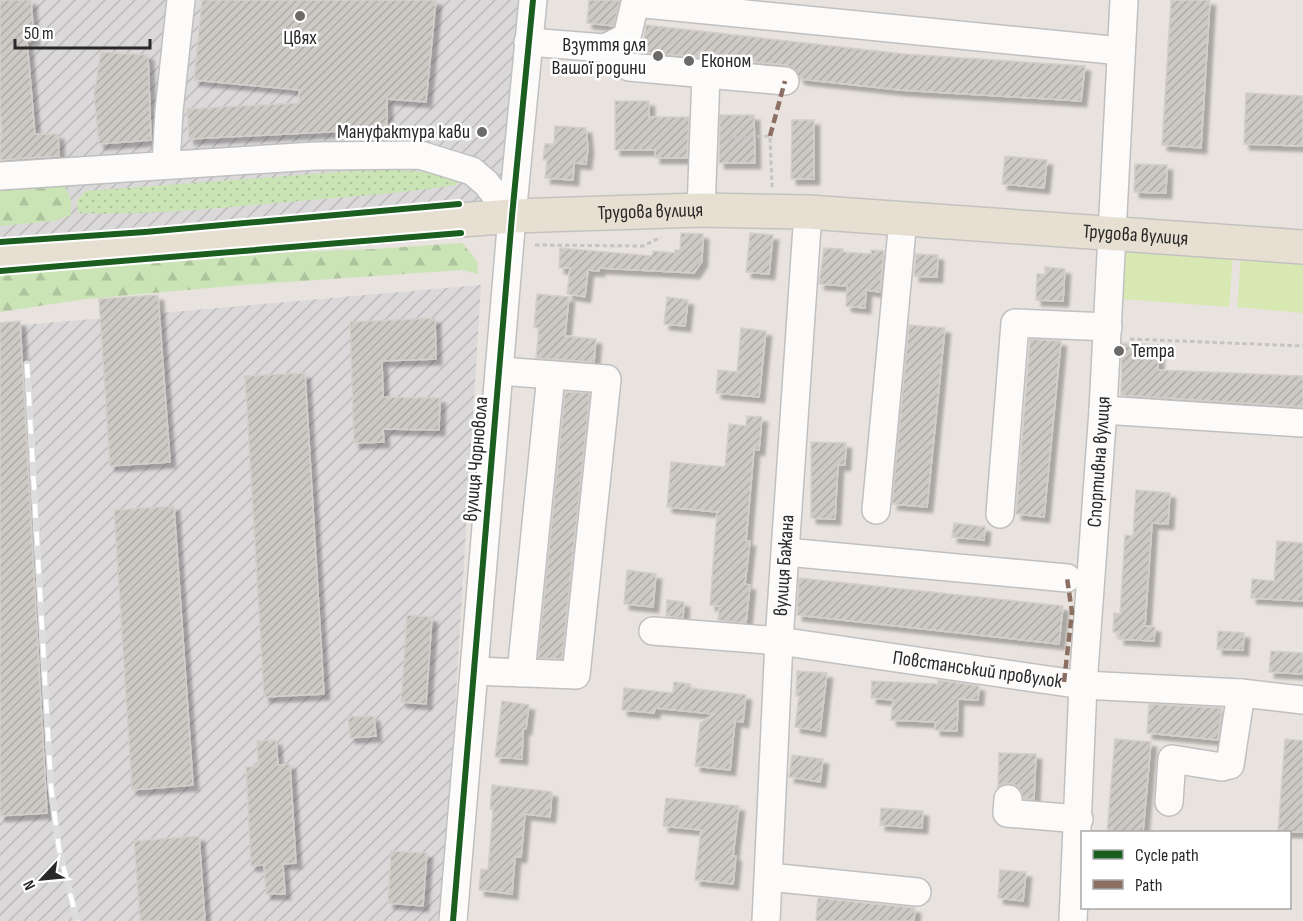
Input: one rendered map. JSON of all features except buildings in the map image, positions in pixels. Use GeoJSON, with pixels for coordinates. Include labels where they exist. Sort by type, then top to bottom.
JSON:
{"type":"FeatureCollection","features":[{"type":"Feature","properties":{"kind":"main road","name":"Трудова вулиця"},"geometry":{"type":"LineString","coordinates":[[0,257],[460,222],[512,216],[701,210],[808,212],[1303,247]]}},
{"type":"Feature","properties":{"kind":"street"},"geometry":{"type":"LineString","coordinates":[[166,165],[169,111],[181,0]]}},
{"type":"Feature","properties":{"kind":"street","name":"вулиця Чорновола"},"geometry":{"type":"LineString","coordinates":[[453,921],[512,216],[533,0]]}},
{"type":"Feature","properties":{"kind":"street","name":"Спортивна вулиця"},"geometry":{"type":"LineString","coordinates":[[1073,921],[1083,685],[1103,410],[1118,333],[1113,233],[1124,0]]}},
{"type":"Feature","properties":{"kind":"street"},"geometry":{"type":"LineString","coordinates":[[528,42],[605,48],[627,37],[635,2],[1121,51]]}},
{"type":"Feature","properties":{"kind":"street"},"geometry":{"type":"LineString","coordinates":[[605,48],[629,67],[785,81]]}},
{"type":"Feature","properties":{"kind":"street"},"geometry":{"type":"LineString","coordinates":[[701,210],[706,75]]}},
{"type":"Feature","properties":{"kind":"street"},"geometry":{"type":"LineString","coordinates":[[0,176],[315,156],[420,155],[471,171],[486,183],[512,216]]}},
{"type":"Feature","properties":{"kind":"street","name":"вулиця Бажана"},"geometry":{"type":"LineString","coordinates":[[766,921],[779,641],[808,212]]}},
{"type":"Feature","properties":{"kind":"street"},"geometry":{"type":"LineString","coordinates":[[876,510],[903,219]]}},
{"type":"Feature","properties":{"kind":"street"},"geometry":{"type":"LineString","coordinates":[[1000,514],[1015,323],[1118,333]]}},
{"type":"Feature","properties":{"kind":"street"},"geometry":{"type":"LineString","coordinates":[[475,671],[576,675],[607,379],[500,371]]}},
{"type":"Feature","properties":{"kind":"street"},"geometry":{"type":"LineString","coordinates":[[521,673],[551,375]]}},
{"type":"Feature","properties":{"kind":"street"},"geometry":{"type":"LineString","coordinates":[[1103,410],[1303,423]]}},
{"type":"Feature","properties":{"kind":"street"},"geometry":{"type":"LineString","coordinates":[[786,552],[1067,578]]}},
{"type":"Feature","properties":{"kind":"street","name":"Повстанський провулок"},"geometry":{"type":"LineString","coordinates":[[653,632],[779,641],[1083,685],[1241,693],[1303,700]]}},
{"type":"Feature","properties":{"kind":"street"},"geometry":{"type":"LineString","coordinates":[[1169,802],[1172,759],[1222,766],[1230,765],[1241,693]]}},
{"type":"Feature","properties":{"kind":"street"},"geometry":{"type":"LineString","coordinates":[[1008,798],[1007,813],[1079,819]]}},
{"type":"Feature","properties":{"kind":"street"},"geometry":{"type":"LineString","coordinates":[[769,877],[917,892]]}},
{"type":"Feature","properties":{"kind":"path"},"geometry":{"type":"LineString","coordinates":[[704,139],[770,136],[772,193]]}},
{"type":"Feature","properties":{"kind":"path"},"geometry":{"type":"LineString","coordinates":[[1118,333],[1303,346]]}},
{"type":"Feature","properties":{"kind":"shaded area"},"geometry":{"type":"Polygon","coordinates":[[[0,0],[524,0],[504,208],[0,251],[0,0]]]}},
{"type":"Feature","properties":{"kind":"shaded area"},"geometry":{"type":"Polygon","coordinates":[[[481,285],[442,921],[0,921],[0,327],[481,285]]]}},
{"type":"Feature","properties":{"kind":"green space"},"geometry":{"type":"Polygon","coordinates":[[[379,169],[454,174],[461,178],[456,185],[372,195],[183,211],[78,213],[77,200],[86,191],[379,169]]]}},
{"type":"Feature","properties":{"kind":"green space"},"geometry":{"type":"Polygon","coordinates":[[[63,183],[71,199],[71,215],[54,221],[0,226],[0,186],[63,183]]]}},
{"type":"Feature","properties":{"kind":"green space"},"geometry":{"type":"Polygon","coordinates":[[[462,243],[477,261],[478,274],[462,270],[242,285],[86,299],[0,312],[0,270],[176,257],[462,243]]]}},
{"type":"Feature","properties":{"kind":"green space"},"geometry":{"type":"Polygon","coordinates":[[[1126,248],[1233,256],[1229,307],[1122,299],[1126,248]]]}},
{"type":"Feature","properties":{"kind":"green space"},"geometry":{"type":"Polygon","coordinates":[[[1241,257],[1303,261],[1303,313],[1237,307],[1241,257]]]}},
{"type":"Feature","properties":{"kind":"railway"},"geometry":{"type":"LineString","coordinates":[[27,364],[51,787],[59,849],[77,921]]}},
{"type":"Feature","properties":{"kind":"marked path"},"geometry":{"type":"LineString","coordinates":[[770,136],[785,81]]}},
{"type":"Feature","properties":{"kind":"marked path"},"geometry":{"type":"LineString","coordinates":[[1064,682],[1072,612],[1067,578]]}},
{"type":"Feature","properties":{"kind":"cycle path"},"geometry":{"type":"LineString","coordinates":[[453,921],[512,216],[533,0]]}},
{"type":"Feature","properties":{"kind":"cycle path"},"geometry":{"type":"LineString","coordinates":[[0,242],[145,232],[459,204]]}},
{"type":"Feature","properties":{"kind":"cycle path"},"geometry":{"type":"LineString","coordinates":[[0,271],[461,233]]}},
{"type":"Feature","properties":{"kind":"place","name":"Цвях"},"geometry":{"type":"Point","coordinates":[300,16]}},
{"type":"Feature","properties":{"kind":"place","name":"Взуття для Вашої родини"},"geometry":{"type":"Point","coordinates":[658,56]}},
{"type":"Feature","properties":{"kind":"place","name":"Економ"},"geometry":{"type":"Point","coordinates":[689,61]}},
{"type":"Feature","properties":{"kind":"place","name":"Мануфактура кави"},"geometry":{"type":"Point","coordinates":[482,132]}},
{"type":"Feature","properties":{"kind":"place","name":"Тетра"},"geometry":{"type":"Point","coordinates":[1119,351]}}]}
